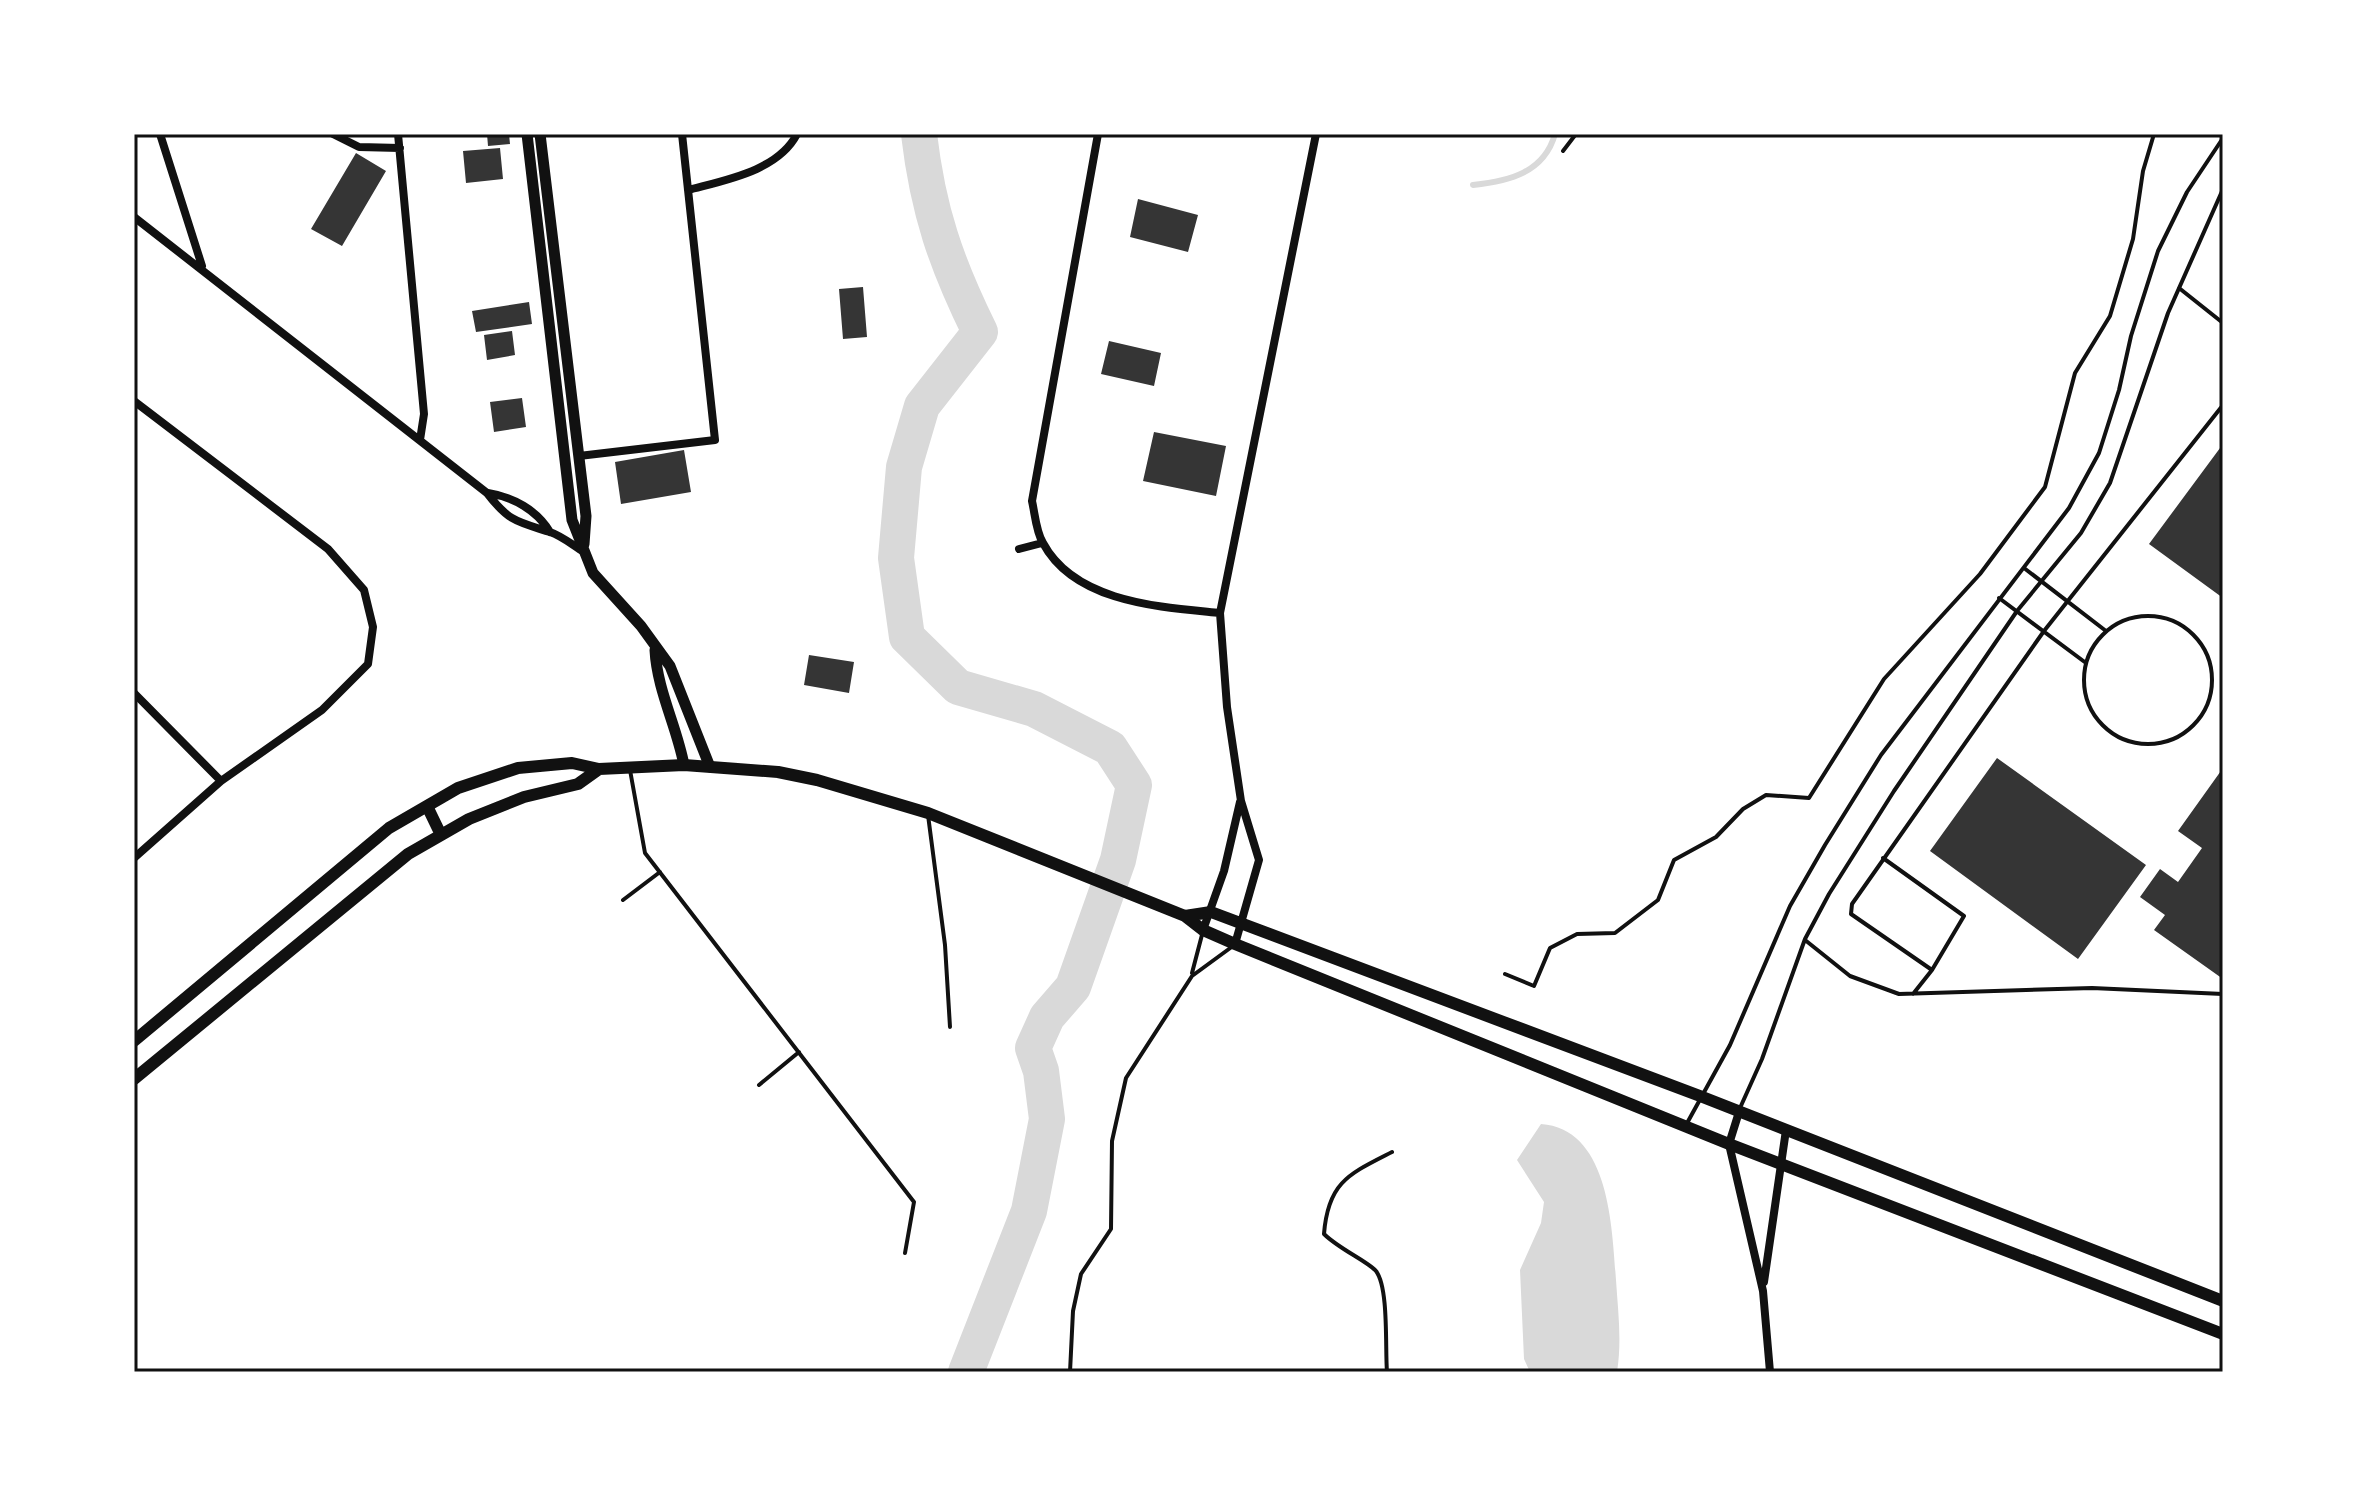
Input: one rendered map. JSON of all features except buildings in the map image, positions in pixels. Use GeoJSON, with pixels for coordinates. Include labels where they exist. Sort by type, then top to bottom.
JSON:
{"type":"FeatureCollection","features":[{"type":"Feature","properties":{"kind":"main road"},"geometry":{"type":"LineString","coordinates":[[134,1041],[389,828],[458,788],[518,768],[572,763],[599,769],[684,765],[804,777],[855,788],[928,813],[1185,916],[1203,930],[1235,944],[1729,1144],[2223,1334]]}},
{"type":"Feature","properties":{"kind":"main road"},"geometry":{"type":"LineString","coordinates":[[134,1079],[408,854],[441,835],[524,797],[578,784],[599,769]]}},
{"type":"Feature","properties":{"kind":"main road"},"geometry":{"type":"LineString","coordinates":[[427,806],[441,835]]}},
{"type":"Feature","properties":{"kind":"main road"},"geometry":{"type":"LineString","coordinates":[[1185,916],[1211,912],[1700,1096],[2223,1301]]}},
{"type":"Feature","properties":{"kind":"street"},"geometry":{"type":"LineString","coordinates":[[160,134],[202,266]]}},
{"type":"Feature","properties":{"kind":"street"},"geometry":{"type":"LineString","coordinates":[[333,134],[359,147],[400,148]]}},
{"type":"Feature","properties":{"kind":"street"},"geometry":{"type":"LineString","coordinates":[[398,134],[424,414],[420,440]]}},
{"type":"Feature","properties":{"kind":"street"},"geometry":{"type":"LineString","coordinates":[[527,134],[572,520],[599,582],[641,626],[677,681],[710,767]]}},
{"type":"Feature","properties":{"kind":"street"},"geometry":{"type":"LineString","coordinates":[[540,134],[586,516],[584,552]]}},
{"type":"Feature","properties":{"kind":"street"},"geometry":{"type":"LineString","coordinates":[[579,456],[715,440],[682,134]]}},
{"type":"Feature","properties":{"kind":"street"},"geometry":{"type":"LineString","coordinates":[[688,190],[746,175],[791,146],[797,134]]}},
{"type":"Feature","properties":{"kind":"street"},"geometry":{"type":"LineString","coordinates":[[1098,134],[1032,501],[1042,543],[1087,585],[1164,607],[1220,613]]}},
{"type":"Feature","properties":{"kind":"street"},"geometry":{"type":"LineString","coordinates":[[1235,944],[1259,860],[1241,801],[1227,707],[1220,613],[1316,134]]}},
{"type":"Feature","properties":{"kind":"street"},"geometry":{"type":"LineString","coordinates":[[134,217],[202,266],[487,493],[502,513],[536,531],[550,532],[584,552]]}},
{"type":"Feature","properties":{"kind":"street"},"geometry":{"type":"LineString","coordinates":[[134,401],[328,549],[364,590],[373,627],[368,664],[322,710],[221,781],[134,858]]}},
{"type":"Feature","properties":{"kind":"street"},"geometry":{"type":"LineString","coordinates":[[487,493],[510,497],[543,521],[550,532]]}},
{"type":"Feature","properties":{"kind":"street"},"geometry":{"type":"LineString","coordinates":[[1019,549],[1042,543]]}},
{"type":"Feature","properties":{"kind":"street"},"geometry":{"type":"LineString","coordinates":[[655,650],[656,671],[677,731],[684,765]]}},
{"type":"Feature","properties":{"kind":"street"},"geometry":{"type":"LineString","coordinates":[[134,693],[221,781]]}},
{"type":"Feature","properties":{"kind":"street"},"geometry":{"type":"LineString","coordinates":[[1203,930],[1211,912],[1241,801]]}},
{"type":"Feature","properties":{"kind":"street"},"geometry":{"type":"LineString","coordinates":[[1739,1112],[1729,1144],[1763,1291],[1770,1372]]}},
{"type":"Feature","properties":{"kind":"street"},"geometry":{"type":"LineString","coordinates":[[1763,1291],[1778,1163],[1786,1130]]}},
{"type":"Feature","properties":{"kind":"lane"},"geometry":{"type":"LineString","coordinates":[[1563,151],[1576,134]]}},
{"type":"Feature","properties":{"kind":"lane"},"geometry":{"type":"LineString","coordinates":[[1685,1126],[1730,1045],[1790,906],[1825,845],[1881,755],[2069,508],[2099,453],[2158,251],[2187,192],[2223,138]]}},
{"type":"Feature","properties":{"kind":"lane"},"geometry":{"type":"LineString","coordinates":[[1739,1112],[1762,1059],[1805,939],[1894,791],[2017,611],[2081,533],[2110,483],[2150,359],[2223,189]]}},
{"type":"Feature","properties":{"kind":"lane"},"geometry":{"type":"LineString","coordinates":[[2179,288],[2223,323]]}},
{"type":"Feature","properties":{"kind":"lane"},"geometry":{"type":"LineString","coordinates":[[1932,970],[1851,914],[1852,904],[2044,631],[2223,405]]}},
{"type":"Feature","properties":{"kind":"lane"},"geometry":{"type":"LineString","coordinates":[[2024,568],[2106,631]]}},
{"type":"Feature","properties":{"kind":"lane"},"geometry":{"type":"LineString","coordinates":[[1999,598],[2086,663]]}},
{"type":"Feature","properties":{"kind":"lane"},"geometry":{"type":"LineString","coordinates":[[2152,615],[2186,627],[2202,645],[2211,667],[2211,692],[2203,714],[2185,732],[2164,743],[2127,741],[2106,729],[2091,710],[2084,687],[2086,663],[2106,631],[2127,619],[2152,615]]}},
{"type":"Feature","properties":{"kind":"lane"},"geometry":{"type":"LineString","coordinates":[[629,768],[645,853],[914,1202],[905,1253]]}},
{"type":"Feature","properties":{"kind":"lane"},"geometry":{"type":"LineString","coordinates":[[928,813],[945,945],[950,1027]]}},
{"type":"Feature","properties":{"kind":"lane"},"geometry":{"type":"LineString","coordinates":[[1883,858],[1964,916],[1932,970],[1913,994]]}},
{"type":"Feature","properties":{"kind":"lane"},"geometry":{"type":"LineString","coordinates":[[623,900],[660,872]]}},
{"type":"Feature","properties":{"kind":"lane"},"geometry":{"type":"LineString","coordinates":[[1192,976],[1203,930]]}},
{"type":"Feature","properties":{"kind":"lane"},"geometry":{"type":"LineString","coordinates":[[1805,939],[1850,976],[1899,994],[2092,988],[2223,994]]}},
{"type":"Feature","properties":{"kind":"lane"},"geometry":{"type":"LineString","coordinates":[[1070,1372],[1073,1311],[1081,1274],[1111,1229],[1112,1141],[1126,1078],[1187,982],[1235,944]]}},
{"type":"Feature","properties":{"kind":"lane"},"geometry":{"type":"LineString","coordinates":[[759,1085],[799,1052]]}},
{"type":"Feature","properties":{"kind":"path"},"geometry":{"type":"LineString","coordinates":[[1505,974],[1534,986],[1550,948],[1577,934],[1615,933],[1658,900],[1674,860],[1716,837],[1743,809],[1766,795],[1809,798],[1884,679],[1980,574],[2045,487],[2075,373],[2110,316],[2133,239],[2143,171],[2154,134]]}},
{"type":"Feature","properties":{"kind":"path"},"geometry":{"type":"LineString","coordinates":[[1387,1372],[1382,1288],[1375,1271],[1339,1250],[1324,1234],[1327,1204],[1347,1175],[1392,1152]]}},
{"type":"Feature","properties":{"kind":"shaded area"},"geometry":{"type":"Polygon","coordinates":[[[1541,1124],[1564,1130],[1581,1143],[1594,1162],[1603,1184],[1614,1259],[1619,1337],[1617,1372],[1530,1372],[1524,1359],[1520,1270],[1541,1223],[1544,1202],[1517,1160],[1541,1124]]]}},
{"type":"Feature","properties":{"kind":"waterway"},"geometry":{"type":"LineString","coordinates":[[919,134],[940,236],[980,332],[922,406],[904,467],[896,558],[907,637],[958,687],[1034,709],[1110,748],[1134,785],[1118,860],[1073,987],[1047,1017],[1033,1048],[1041,1071],[1047,1119],[1029,1211],[966,1372]]}},
{"type":"Feature","properties":{"kind":"waterway"},"geometry":{"type":"LineString","coordinates":[[1473,185],[1523,173],[1543,158],[1555,134]]}}]}
